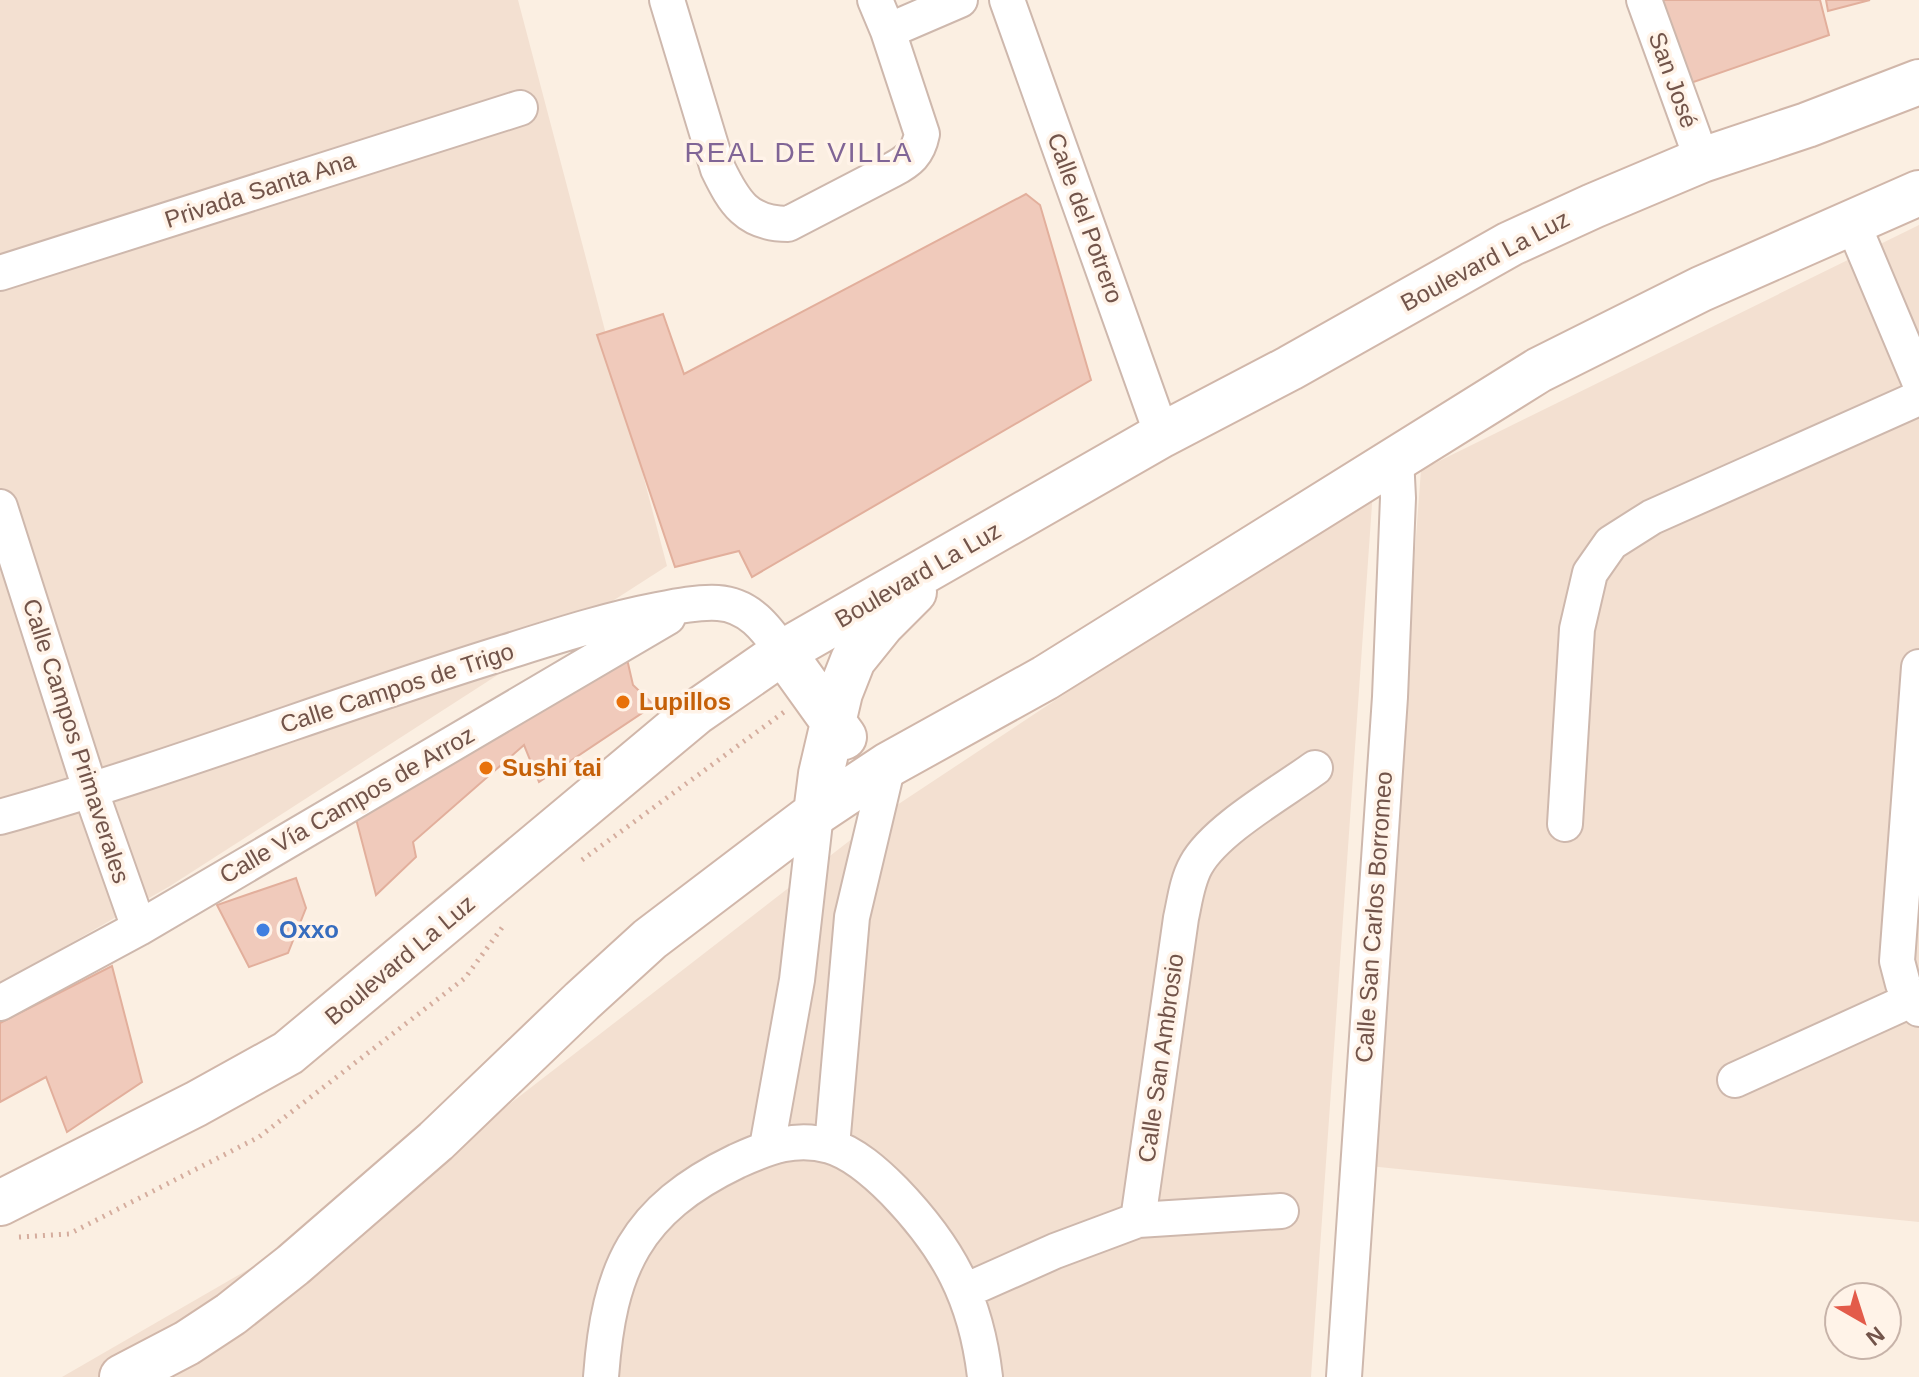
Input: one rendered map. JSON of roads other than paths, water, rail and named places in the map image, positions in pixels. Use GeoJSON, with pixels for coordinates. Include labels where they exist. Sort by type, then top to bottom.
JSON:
{"type":"FeatureCollection","features":[{"type":"Feature","properties":{"kind":"main road","name":"Boulevard La Luz"},"geometry":{"type":"LineString","coordinates":[[3,1220],[196,1104],[288,1053],[695,713],[783,652],[1162,435],[1290,368],[1510,244],[1702,160],[1807,125],[1919,82]]}},
{"type":"Feature","properties":{"kind":"main road"},"geometry":{"type":"LineString","coordinates":[[122,1377],[187,1343],[231,1314],[293,1265],[436,1141],[650,939],[816,813],[888,765],[1045,678],[1539,370],[1701,289],[1919,193]]}},
{"type":"Feature","properties":{"kind":"main road"},"geometry":{"type":"LineString","coordinates":[[816,813],[821,774],[822,709],[840,693],[853,660],[882,624],[946,559]]}},
{"type":"Feature","properties":{"kind":"main road"},"geometry":{"type":"LineString","coordinates":[[783,652],[822,709],[859,755],[888,765]]}},
{"type":"Feature","properties":{"kind":"street"},"geometry":{"type":"LineString","coordinates":[[667,0],[718,169],[730,193],[744,211],[775,224],[788,224],[892,170],[915,154],[922,134],[875,0]]}},
{"type":"Feature","properties":{"kind":"street"},"geometry":{"type":"LineString","coordinates":[[888,31],[960,0]]}},
{"type":"Feature","properties":{"kind":"street","name":"Calle del Potrero"},"geometry":{"type":"LineString","coordinates":[[1007,0],[1162,435]]}},
{"type":"Feature","properties":{"kind":"street","name":"San José"},"geometry":{"type":"LineString","coordinates":[[1644,0],[1702,160]]}},
{"type":"Feature","properties":{"kind":"street","name":"Privada Santa Ana"},"geometry":{"type":"LineString","coordinates":[[0,273],[520,108]]}},
{"type":"Feature","properties":{"kind":"street"},"geometry":{"type":"LineString","coordinates":[[1853,224],[1919,381]]}},
{"type":"Feature","properties":{"kind":"street"},"geometry":{"type":"LineString","coordinates":[[1565,824],[1577,629],[1590,573],[1611,543],[1652,517],[1919,398]]}},
{"type":"Feature","properties":{"kind":"street","name":"Calle San Carlos Borromeo"},"geometry":{"type":"LineString","coordinates":[[1344,1377],[1390,697],[1398,498],[1396,457]]}},
{"type":"Feature","properties":{"kind":"street","name":"Calle Campos Primaverales"},"geometry":{"type":"LineString","coordinates":[[0,507],[91,792],[139,928]]}},
{"type":"Feature","properties":{"kind":"street","name":"Calle Campos de Trigo"},"geometry":{"type":"LineString","coordinates":[[0,817],[91,792],[455,668],[612,619],[691,604],[720,603],[741,607],[766,627],[783,652]]}},
{"type":"Feature","properties":{"kind":"street","name":"Calle Vía Campos de Arroz"},"geometry":{"type":"LineString","coordinates":[[0,1003],[139,928],[691,604]]}},
{"type":"Feature","properties":{"kind":"street"},"geometry":{"type":"LineString","coordinates":[[1735,1080],[1915,1004],[1897,961],[1919,667]]}},
{"type":"Feature","properties":{"kind":"street"},"geometry":{"type":"LineString","coordinates":[[832,1146],[852,917],[888,765]]}},
{"type":"Feature","properties":{"kind":"street","name":"Calle San Ambrosio"},"geometry":{"type":"LineString","coordinates":[[1138,1220],[1181,918],[1195,866],[1220,837],[1315,768]]}},
{"type":"Feature","properties":{"kind":"street"},"geometry":{"type":"LineString","coordinates":[[767,1147],[797,980],[816,813]]}},
{"type":"Feature","properties":{"kind":"street"},"geometry":{"type":"LineString","coordinates":[[804,916],[852,917]]}},
{"type":"Feature","properties":{"kind":"street"},"geometry":{"type":"LineString","coordinates":[[601,1377],[604,1334],[617,1280],[639,1235],[661,1212],[698,1182],[767,1147],[797,1141],[832,1146],[873,1170],[944,1250],[965,1291],[985,1377]]}},
{"type":"Feature","properties":{"kind":"street"},"geometry":{"type":"LineString","coordinates":[[965,1291],[1055,1251],[1138,1220],[1281,1211]]}},
{"type":"Feature","properties":{"kind":"place","name":"Lupillos"},"geometry":{"type":"Point","coordinates":[623,702]}},
{"type":"Feature","properties":{"kind":"place","name":"Sushi tai"},"geometry":{"type":"Point","coordinates":[486,768]}},
{"type":"Feature","properties":{"kind":"place","name":"Oxxo"},"geometry":{"type":"Point","coordinates":[263,930]}},
{"type":"Feature","properties":{"kind":"district","name":"REAL DE VILLA"},"geometry":{"type":"Point","coordinates":[799,152]}}]}
